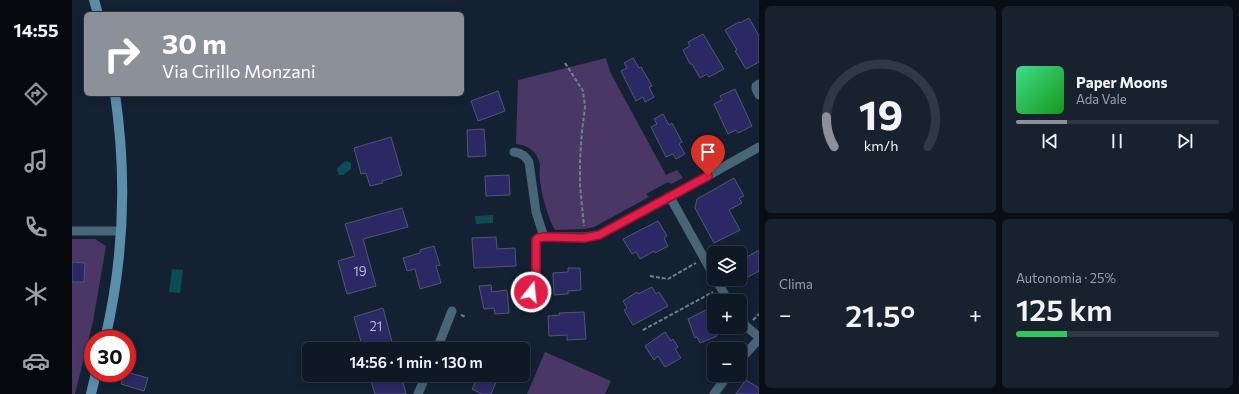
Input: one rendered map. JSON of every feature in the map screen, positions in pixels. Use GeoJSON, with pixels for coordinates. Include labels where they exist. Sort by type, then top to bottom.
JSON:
{"type":"FeatureCollection","features":[{"type":"Feature","properties":{"kind":"main road"},"geometry":{"type":"LineString","coordinates":[[94,0],[97,12]]}},
{"type":"Feature","properties":{"kind":"main road"},"geometry":{"type":"LineString","coordinates":[[107,330],[116,285],[121,231],[121,142],[115,96]]}},
{"type":"Feature","properties":{"kind":"main road"},"geometry":{"type":"LineString","coordinates":[[91,394],[94,382]]}},
{"type":"Feature","properties":{"kind":"street"},"geometry":{"type":"LineString","coordinates":[[759,84],[756,86],[759,96]]}},
{"type":"Feature","properties":{"kind":"street"},"geometry":{"type":"LineString","coordinates":[[531,292],[536,284],[536,240],[538,238],[584,238],[599,235],[670,198],[759,147]]}},
{"type":"Feature","properties":{"kind":"street"},"geometry":{"type":"LineString","coordinates":[[514,152],[520,152],[529,162],[536,212],[544,237]]}},
{"type":"Feature","properties":{"kind":"street"},"geometry":{"type":"LineString","coordinates":[[670,198],[707,263]]}},
{"type":"Feature","properties":{"kind":"street"},"geometry":{"type":"LineString","coordinates":[[72,231],[121,231]]}},
{"type":"Feature","properties":{"kind":"street"},"geometry":{"type":"LineString","coordinates":[[721,288],[724,294]]}},
{"type":"Feature","properties":{"kind":"street"},"geometry":{"type":"LineString","coordinates":[[439,342],[452,312]]}},
{"type":"Feature","properties":{"kind":"street"},"geometry":{"type":"LineString","coordinates":[[747,327],[759,338],[747,352]]}},
{"type":"Feature","properties":{"kind":"street"},"geometry":{"type":"LineString","coordinates":[[418,394],[423,382]]}},
{"type":"Feature","properties":{"kind":"street"},"geometry":{"type":"LineString","coordinates":[[714,394],[723,382]]}},
{"type":"Feature","properties":{"kind":"path"},"geometry":{"type":"LineString","coordinates":[[565,63],[583,91],[585,107],[580,159],[580,186],[584,238]]}},
{"type":"Feature","properties":{"kind":"path"},"geometry":{"type":"LineString","coordinates":[[650,276],[668,279],[704,258]]}},
{"type":"Feature","properties":{"kind":"path"},"geometry":{"type":"LineString","coordinates":[[643,330],[721,288]]}},
{"type":"Feature","properties":{"kind":"shaded area"},"geometry":{"type":"Polygon","coordinates":[[[606,58],[610,72],[666,175],[677,170],[683,178],[671,184],[668,182],[646,194],[649,197],[594,227],[584,229],[555,230],[543,198],[540,178],[540,163],[538,157],[530,149],[516,144],[518,80],[606,58]]]}},
{"type":"Feature","properties":{"kind":"shaded area"},"geometry":{"type":"Polygon","coordinates":[[[347,161],[351,163],[351,169],[343,175],[339,175],[337,169],[347,161]]]}},
{"type":"Feature","properties":{"kind":"shaded area"},"geometry":{"type":"Polygon","coordinates":[[[493,215],[493,223],[476,224],[475,216],[493,215]]]}},
{"type":"Feature","properties":{"kind":"shaded area"},"geometry":{"type":"Polygon","coordinates":[[[72,239],[95,239],[106,246],[93,321],[91,330],[84,330],[84,358],[75,394],[72,394],[72,239]]]}},
{"type":"Feature","properties":{"kind":"shaded area"},"geometry":{"type":"Polygon","coordinates":[[[172,269],[183,270],[180,293],[169,292],[172,269]]]}},
{"type":"Feature","properties":{"kind":"shaded area"},"geometry":{"type":"Polygon","coordinates":[[[545,352],[611,381],[605,394],[527,394],[545,352]]]}},
{"type":"Feature","properties":{"kind":"building"},"geometry":{"type":"Polygon","coordinates":[[[749,18],[759,36],[759,62],[746,69],[725,30],[749,18]]]}},
{"type":"Feature","properties":{"kind":"building"},"geometry":{"type":"Polygon","coordinates":[[[703,34],[724,69],[709,77],[707,74],[700,78],[692,64],[690,64],[683,50],[690,46],[688,42],[703,34]]]}},
{"type":"Feature","properties":{"kind":"building"},"geometry":{"type":"Polygon","coordinates":[[[633,58],[639,68],[641,67],[652,86],[649,87],[654,97],[645,102],[643,97],[636,101],[621,71],[627,68],[624,63],[633,58]]]}},
{"type":"Feature","properties":{"kind":"building"},"geometry":{"type":"Polygon","coordinates":[[[735,89],[752,126],[738,133],[736,130],[728,134],[714,104],[722,100],[720,96],[735,89]]]}},
{"type":"Feature","properties":{"kind":"building"},"geometry":{"type":"Polygon","coordinates":[[[498,91],[505,111],[478,121],[471,101],[498,91]]]}},
{"type":"Feature","properties":{"kind":"building"},"geometry":{"type":"Polygon","coordinates":[[[663,114],[669,125],[672,123],[682,142],[679,144],[685,154],[676,159],[673,154],[666,157],[651,127],[657,124],[654,119],[663,114]]]}},
{"type":"Feature","properties":{"kind":"building"},"geometry":{"type":"Polygon","coordinates":[[[484,129],[486,156],[468,157],[467,130],[484,129]]]}},
{"type":"Feature","properties":{"kind":"building"},"geometry":{"type":"Polygon","coordinates":[[[391,137],[402,175],[382,181],[383,183],[370,186],[366,173],[361,174],[354,148],[391,137]]]}},
{"type":"Feature","properties":{"kind":"building"},"geometry":{"type":"Polygon","coordinates":[[[509,175],[510,195],[486,196],[485,176],[509,175]]]}},
{"type":"Feature","properties":{"kind":"building"},"geometry":{"type":"Polygon","coordinates":[[[734,178],[744,196],[739,198],[742,203],[729,210],[740,230],[714,243],[695,208],[697,199],[734,178]]]}},
{"type":"Feature","properties":{"kind":"building"},"geometry":{"type":"Polygon","coordinates":[[[402,208],[408,227],[363,239],[376,286],[347,294],[338,261],[355,256],[345,224],[402,208]]]}},
{"type":"Feature","properties":{"kind":"building"},"geometry":{"type":"Polygon","coordinates":[[[658,221],[667,236],[664,238],[668,246],[655,253],[654,251],[640,259],[636,252],[632,254],[623,239],[658,221]]]}},
{"type":"Feature","properties":{"kind":"building"},"geometry":{"type":"Polygon","coordinates":[[[496,237],[497,249],[515,248],[516,266],[474,268],[472,238],[496,237]]]}},
{"type":"Feature","properties":{"kind":"building"},"geometry":{"type":"Polygon","coordinates":[[[434,246],[440,265],[436,266],[441,283],[420,289],[415,269],[407,271],[403,258],[420,253],[420,250],[434,246]]]}},
{"type":"Feature","properties":{"kind":"building"},"geometry":{"type":"Polygon","coordinates":[[[759,250],[759,271],[748,277],[747,276],[747,257],[759,250]]]}},
{"type":"Feature","properties":{"kind":"building"},"geometry":{"type":"Polygon","coordinates":[[[72,262],[85,263],[84,282],[72,282],[72,262]]]}},
{"type":"Feature","properties":{"kind":"building"},"geometry":{"type":"Polygon","coordinates":[[[568,268],[580,268],[581,290],[568,291],[568,294],[554,295],[553,273],[568,272],[568,268]]]}},
{"type":"Feature","properties":{"kind":"building"},"geometry":{"type":"Polygon","coordinates":[[[491,285],[492,292],[507,290],[509,313],[495,314],[494,308],[484,309],[479,286],[491,285]]]}},
{"type":"Feature","properties":{"kind":"building"},"geometry":{"type":"Polygon","coordinates":[[[652,287],[656,294],[659,292],[668,306],[633,325],[624,310],[627,308],[623,301],[637,292],[638,294],[652,287]]]}},
{"type":"Feature","properties":{"kind":"building"},"geometry":{"type":"Polygon","coordinates":[[[383,308],[392,342],[361,342],[354,317],[383,308]]]}},
{"type":"Feature","properties":{"kind":"building"},"geometry":{"type":"Polygon","coordinates":[[[707,310],[707,334],[716,334],[717,336],[700,343],[697,337],[695,338],[688,319],[707,310]]]}},
{"type":"Feature","properties":{"kind":"building"},"geometry":{"type":"Polygon","coordinates":[[[584,312],[586,339],[567,340],[567,335],[549,336],[548,316],[560,315],[559,313],[584,312]]]}},
{"type":"Feature","properties":{"kind":"building"},"geometry":{"type":"Polygon","coordinates":[[[665,332],[671,341],[673,339],[678,347],[675,349],[681,358],[665,367],[658,356],[654,360],[645,346],[665,332]]]}},
{"type":"Feature","properties":{"kind":"building"},"geometry":{"type":"Polygon","coordinates":[[[136,375],[148,378],[144,391],[121,384],[122,382],[136,382],[136,375]]]}},
{"type":"Feature","properties":{"kind":"building"},"geometry":{"type":"Polygon","coordinates":[[[747,381],[759,388],[759,394],[736,394],[747,381]]]}},
{"type":"Feature","properties":{"kind":"building"},"geometry":{"type":"Polygon","coordinates":[[[371,382],[403,382],[406,394],[375,394],[371,382]]]}},
{"type":"Feature","properties":{"kind":"building"},"geometry":{"type":"Polygon","coordinates":[[[476,382],[496,382],[491,394],[482,394],[472,389],[476,382]]]}},
{"type":"Feature","properties":{"kind":"route"},"geometry":{"type":"LineString","coordinates":[[531,292],[536,284],[536,240],[538,238],[584,238],[599,235],[670,198],[708,176]]}}]}
